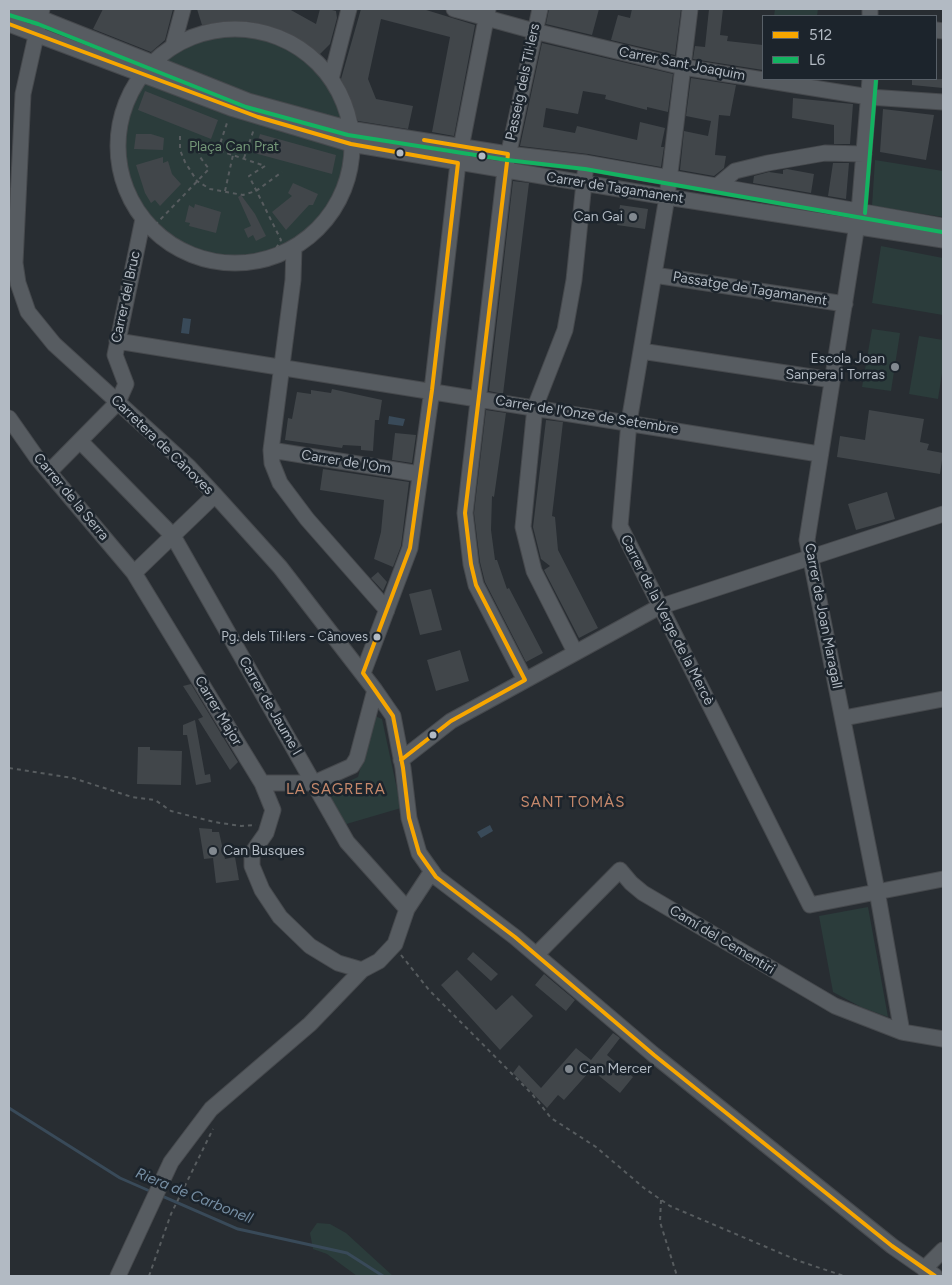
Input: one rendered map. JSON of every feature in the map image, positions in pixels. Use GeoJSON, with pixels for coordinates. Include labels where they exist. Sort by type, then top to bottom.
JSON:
{"type":"FeatureCollection","features":[{"type":"Feature","properties":{"kind":"street","name":"Carrer de Tagamanent"},"geometry":{"type":"LineString","coordinates":[[9,9],[41,14],[152,63],[248,101],[351,136],[461,146],[508,154],[586,163],[717,186],[943,240]]}},
{"type":"Feature","properties":{"kind":"street"},"geometry":{"type":"LineString","coordinates":[[172,46],[183,9]]}},
{"type":"Feature","properties":{"kind":"street"},"geometry":{"type":"LineString","coordinates":[[331,79],[349,9]]}},
{"type":"Feature","properties":{"kind":"street","name":"Carrer Sant Joaquim"},"geometry":{"type":"LineString","coordinates":[[454,9],[487,13],[534,31],[683,67],[762,80]]}},
{"type":"Feature","properties":{"kind":"street","name":"Passeig dels Til·lers"},"geometry":{"type":"LineString","coordinates":[[526,680],[476,585],[471,564],[465,513],[480,398],[505,170],[540,9]]}},
{"type":"Feature","properties":{"kind":"street","name":"Carrer de la Verge de la Mercè"},"geometry":{"type":"LineString","coordinates":[[690,9],[670,178],[629,422],[620,526],[810,905],[877,892]]}},
{"type":"Feature","properties":{"kind":"street"},"geometry":{"type":"LineString","coordinates":[[363,673],[410,548],[432,390],[458,162],[487,13]]}},
{"type":"Feature","properties":{"kind":"street","name":"Carretera de Cànoves"},"geometry":{"type":"LineString","coordinates":[[41,14],[16,93],[15,263],[13,280],[28,312],[54,344],[190,467],[280,567],[363,673],[393,716],[409,818],[419,853],[436,877],[536,955],[654,1055],[892,1246],[930,1272]]}},
{"type":"Feature","properties":{"kind":"street","name":"Carrer de Tagamanent"},"geometry":{"type":"LineString","coordinates":[[9,24],[258,117],[351,136],[458,162],[667,197],[858,219],[943,226]]}},
{"type":"Feature","properties":{"kind":"street"},"geometry":{"type":"LineString","coordinates":[[247,29],[273,35],[306,53],[331,79],[343,103],[351,136],[347,176],[337,202],[322,224],[294,247],[271,258],[246,263],[207,260],[183,251],[147,224],[131,200],[123,180],[118,144],[124,109],[142,75],[152,63],[172,46],[196,35],[212,31],[247,29]]}},
{"type":"Feature","properties":{"kind":"street","name":"Carrer Sant Joaquim"},"geometry":{"type":"LineString","coordinates":[[764,80],[869,97],[943,102]]}},
{"type":"Feature","properties":{"kind":"street","name":"Carrer de Joan Maragall"},"geometry":{"type":"LineString","coordinates":[[870,80],[858,219],[819,454],[807,540],[844,718],[902,1032]]}},
{"type":"Feature","properties":{"kind":"street"},"geometry":{"type":"LineString","coordinates":[[717,186],[735,171],[768,163],[825,153],[864,154]]}},
{"type":"Feature","properties":{"kind":"street"},"geometry":{"type":"LineString","coordinates":[[575,652],[534,571],[523,527],[535,407],[566,330],[574,280],[586,163]]}},
{"type":"Feature","properties":{"kind":"street","name":"Carrer del Bruc"},"geometry":{"type":"LineString","coordinates":[[118,402],[126,384],[115,355],[117,341],[147,224]]}},
{"type":"Feature","properties":{"kind":"street"},"geometry":{"type":"LineString","coordinates":[[294,247],[293,280],[271,450],[272,463],[280,483],[339,557],[387,610]]}},
{"type":"Feature","properties":{"kind":"street","name":"Passatge de Tagamanent"},"geometry":{"type":"LineString","coordinates":[[654,275],[845,304]]}},
{"type":"Feature","properties":{"kind":"street","name":"Carrer de l'Onze de Setembre"},"geometry":{"type":"LineString","coordinates":[[117,341],[432,390],[819,454]]}},
{"type":"Feature","properties":{"kind":"street"},"geometry":{"type":"LineString","coordinates":[[641,351],[832,380]]}},
{"type":"Feature","properties":{"kind":"street"},"geometry":{"type":"LineString","coordinates":[[50,471],[118,402]]}},
{"type":"Feature","properties":{"kind":"street","name":"Carrer de la Serra"},"geometry":{"type":"LineString","coordinates":[[9,418],[37,458],[50,471],[134,573]]}},
{"type":"Feature","properties":{"kind":"street","name":"Carrer de Jaume I"},"geometry":{"type":"LineString","coordinates":[[80,441],[173,536],[347,842],[408,909]]}},
{"type":"Feature","properties":{"kind":"street","name":"Carrer de l'Om"},"geometry":{"type":"LineString","coordinates":[[271,450],[420,474]]}},
{"type":"Feature","properties":{"kind":"street"},"geometry":{"type":"LineString","coordinates":[[134,573],[215,495]]}},
{"type":"Feature","properties":{"kind":"street"},"geometry":{"type":"LineString","coordinates":[[401,760],[451,721],[659,607],[943,514]]}},
{"type":"Feature","properties":{"kind":"street","name":"Carrer Major"},"geometry":{"type":"LineString","coordinates":[[134,573],[262,783],[273,810],[266,833],[252,853],[252,866],[262,890],[280,917],[310,946],[338,963],[362,970]]}},
{"type":"Feature","properties":{"kind":"street"},"geometry":{"type":"LineString","coordinates":[[262,783],[314,783],[352,766],[358,758],[375,690]]}},
{"type":"Feature","properties":{"kind":"street"},"geometry":{"type":"LineString","coordinates":[[844,718],[943,698]]}},
{"type":"Feature","properties":{"kind":"street","name":"Camí del Cementiri"},"geometry":{"type":"LineString","coordinates":[[536,955],[620,870],[642,893],[836,1006],[902,1032],[943,1039]]}},
{"type":"Feature","properties":{"kind":"street"},"geometry":{"type":"LineString","coordinates":[[118,1276],[171,1162],[211,1109],[310,1024],[362,970],[380,961],[395,944],[408,909],[432,871]]}},
{"type":"Feature","properties":{"kind":"street"},"geometry":{"type":"LineString","coordinates":[[877,892],[943,879]]}},
{"type":"Feature","properties":{"kind":"street"},"geometry":{"type":"LineString","coordinates":[[930,1272],[943,1250]]}},
{"type":"Feature","properties":{"kind":"path"},"geometry":{"type":"LineString","coordinates":[[218,150],[231,108]]}},
{"type":"Feature","properties":{"kind":"path"},"geometry":{"type":"LineString","coordinates":[[244,158],[258,117]]}},
{"type":"Feature","properties":{"kind":"path"},"geometry":{"type":"LineString","coordinates":[[180,136],[180,150],[197,181],[224,193],[243,195],[256,191],[282,172]]}},
{"type":"Feature","properties":{"kind":"path"},"geometry":{"type":"LineString","coordinates":[[147,224],[209,169],[200,157],[197,142],[265,166],[248,176],[281,240],[271,258]]}},
{"type":"Feature","properties":{"kind":"path"},"geometry":{"type":"LineString","coordinates":[[224,193],[233,155]]}},
{"type":"Feature","properties":{"kind":"path"},"geometry":{"type":"LineString","coordinates":[[9,768],[73,778],[132,797],[155,800],[172,811],[214,822],[241,826],[269,825]]}},
{"type":"Feature","properties":{"kind":"path"},"geometry":{"type":"LineString","coordinates":[[395,944],[404,961],[423,984],[532,1094],[551,1118],[596,1148],[644,1188],[670,1206],[799,1261],[844,1276]]}},
{"type":"Feature","properties":{"kind":"path"},"geometry":{"type":"LineString","coordinates":[[149,1276],[171,1214],[213,1130],[211,1109]]}},
{"type":"Feature","properties":{"kind":"path"},"geometry":{"type":"LineString","coordinates":[[661,1200],[660,1222],[677,1276]]}},
{"type":"Feature","properties":{"kind":"green space"},"geometry":{"type":"Polygon","coordinates":[[[775,9],[818,9],[817,15],[774,15],[775,9]]]}},
{"type":"Feature","properties":{"kind":"green space","name":"Plaça Can Prat"},"geometry":{"type":"Polygon","coordinates":[[[234,30],[257,32],[289,44],[308,56],[324,72],[336,91],[345,112],[350,146],[348,169],[336,201],[324,220],[308,236],[289,248],[268,257],[234,262],[211,260],[179,248],[160,236],[144,220],[132,201],[123,180],[118,146],[120,123],[132,91],[144,72],[160,56],[179,44],[200,35],[234,30]]]}},
{"type":"Feature","properties":{"kind":"green space"},"geometry":{"type":"Polygon","coordinates":[[[875,160],[943,171],[943,217],[872,206],[875,160]]]}},
{"type":"Feature","properties":{"kind":"green space"},"geometry":{"type":"Polygon","coordinates":[[[881,246],[943,258],[943,315],[872,303],[881,246]]]}},
{"type":"Feature","properties":{"kind":"green space"},"geometry":{"type":"Polygon","coordinates":[[[872,329],[900,333],[891,391],[862,387],[872,329]]]}},
{"type":"Feature","properties":{"kind":"green space"},"geometry":{"type":"Polygon","coordinates":[[[919,336],[943,340],[943,367],[938,399],[909,394],[919,336]]]}},
{"type":"Feature","properties":{"kind":"green space"},"geometry":{"type":"Polygon","coordinates":[[[375,716],[382,719],[401,808],[343,825],[328,791],[358,777],[375,716]]]}},
{"type":"Feature","properties":{"kind":"green space"},"geometry":{"type":"Polygon","coordinates":[[[868,907],[888,1017],[861,1007],[833,992],[819,916],[868,907]]]}},
{"type":"Feature","properties":{"kind":"green space"},"geometry":{"type":"Polygon","coordinates":[[[317,1223],[330,1224],[346,1233],[393,1276],[357,1276],[327,1254],[313,1249],[310,1233],[317,1223]]]}},
{"type":"Feature","properties":{"kind":"water"},"geometry":{"type":"Polygon","coordinates":[[[183,318],[191,319],[189,334],[181,333],[183,318]]]}},
{"type":"Feature","properties":{"kind":"water"},"geometry":{"type":"Polygon","coordinates":[[[389,416],[405,419],[403,426],[388,424],[389,416]]]}},
{"type":"Feature","properties":{"kind":"water"},"geometry":{"type":"Polygon","coordinates":[[[490,825],[493,831],[481,838],[477,832],[490,825]]]}},
{"type":"Feature","properties":{"kind":"building"},"geometry":{"type":"Polygon","coordinates":[[[103,9],[173,9],[165,40],[151,52],[93,29],[103,9]]]}},
{"type":"Feature","properties":{"kind":"building"},"geometry":{"type":"Polygon","coordinates":[[[197,9],[289,9],[316,24],[320,9],[328,9],[336,11],[337,18],[330,44],[319,55],[284,31],[268,26],[246,21],[202,25],[197,9]]]}},
{"type":"Feature","properties":{"kind":"building"},"geometry":{"type":"Polygon","coordinates":[[[361,9],[423,9],[475,25],[454,136],[432,132],[450,37],[381,19],[368,79],[376,99],[413,106],[408,129],[358,121],[341,79],[361,9]]]}},
{"type":"Feature","properties":{"kind":"building"},"geometry":{"type":"Polygon","coordinates":[[[549,9],[599,9],[592,35],[546,24],[549,9]]]}},
{"type":"Feature","properties":{"kind":"building"},"geometry":{"type":"Polygon","coordinates":[[[632,9],[681,9],[675,55],[611,40],[618,15],[630,18],[632,9]]]}},
{"type":"Feature","properties":{"kind":"building"},"geometry":{"type":"Polygon","coordinates":[[[709,9],[723,9],[720,35],[728,36],[727,41],[762,45],[762,70],[693,59],[695,46],[705,47],[709,9]]]}},
{"type":"Feature","properties":{"kind":"building"},"geometry":{"type":"Polygon","coordinates":[[[542,43],[673,74],[668,112],[647,107],[647,110],[605,99],[606,95],[583,91],[578,114],[546,108],[543,127],[575,133],[577,126],[637,140],[640,122],[665,128],[661,147],[664,147],[661,167],[588,154],[520,146],[542,43]]]}},
{"type":"Feature","properties":{"kind":"building"},"geometry":{"type":"Polygon","coordinates":[[[691,78],[736,85],[730,116],[719,115],[715,155],[726,156],[724,168],[714,176],[680,170],[684,131],[708,136],[711,121],[686,116],[691,78]]]}},
{"type":"Feature","properties":{"kind":"building"},"geometry":{"type":"Polygon","coordinates":[[[943,79],[943,88],[912,85],[912,80],[943,79]]]}},
{"type":"Feature","properties":{"kind":"building"},"geometry":{"type":"Polygon","coordinates":[[[145,91],[218,120],[211,139],[138,110],[145,91]]]}},
{"type":"Feature","properties":{"kind":"building"},"geometry":{"type":"Polygon","coordinates":[[[793,98],[853,104],[850,144],[834,144],[834,125],[792,118],[793,98]]]}},
{"type":"Feature","properties":{"kind":"building"},"geometry":{"type":"Polygon","coordinates":[[[883,109],[934,115],[926,160],[880,152],[883,109]]]}},
{"type":"Feature","properties":{"kind":"building"},"geometry":{"type":"Polygon","coordinates":[[[136,134],[151,134],[164,138],[163,150],[134,149],[136,134]]]}},
{"type":"Feature","properties":{"kind":"building"},"geometry":{"type":"Polygon","coordinates":[[[260,134],[336,155],[332,174],[254,153],[260,134]]]}},
{"type":"Feature","properties":{"kind":"building"},"geometry":{"type":"Polygon","coordinates":[[[163,157],[163,163],[168,161],[172,174],[181,184],[160,206],[155,200],[151,203],[145,193],[136,165],[163,157]]]}},
{"type":"Feature","properties":{"kind":"building"},"geometry":{"type":"Polygon","coordinates":[[[833,163],[849,163],[846,199],[828,196],[833,163]]]}},
{"type":"Feature","properties":{"kind":"building"},"geometry":{"type":"Polygon","coordinates":[[[787,169],[814,174],[811,193],[753,183],[754,176],[769,172],[783,174],[783,170],[787,169]]]}},
{"type":"Feature","properties":{"kind":"building"},"geometry":{"type":"Polygon","coordinates":[[[513,181],[529,183],[503,394],[489,391],[513,181]]]}},
{"type":"Feature","properties":{"kind":"building"},"geometry":{"type":"Polygon","coordinates":[[[293,183],[318,194],[313,205],[309,205],[286,230],[272,212],[292,196],[288,193],[293,183]]]}},
{"type":"Feature","properties":{"kind":"building"},"geometry":{"type":"Polygon","coordinates":[[[241,195],[255,214],[266,236],[256,241],[253,235],[248,238],[244,229],[251,226],[238,197],[241,195]]]}},
{"type":"Feature","properties":{"kind":"building"},"geometry":{"type":"Polygon","coordinates":[[[195,204],[221,212],[216,233],[189,226],[190,223],[185,222],[189,205],[194,208],[195,204]]]}},
{"type":"Feature","properties":{"kind":"building","name":"Can Gai"},"geometry":{"type":"Polygon","coordinates":[[[620,205],[648,209],[645,229],[617,225],[620,205]]]}},
{"type":"Feature","properties":{"kind":"building"},"geometry":{"type":"Polygon","coordinates":[[[332,389],[382,400],[379,420],[375,420],[373,451],[361,450],[361,446],[343,445],[342,448],[285,440],[288,418],[292,419],[297,392],[311,394],[311,390],[331,393],[332,389]]]}},
{"type":"Feature","properties":{"kind":"building"},"geometry":{"type":"Polygon","coordinates":[[[486,410],[506,413],[494,497],[492,496],[491,530],[495,560],[497,560],[507,589],[509,588],[543,653],[526,662],[485,582],[480,562],[474,513],[486,410]]]}},
{"type":"Feature","properties":{"kind":"building"},"geometry":{"type":"Polygon","coordinates":[[[869,410],[924,419],[920,442],[929,444],[927,450],[943,453],[940,474],[837,457],[840,436],[865,440],[869,410]]]}},
{"type":"Feature","properties":{"kind":"building"},"geometry":{"type":"Polygon","coordinates":[[[546,420],[563,422],[552,516],[555,517],[558,550],[598,628],[579,638],[544,570],[550,566],[541,559],[533,527],[546,420]]]}},
{"type":"Feature","properties":{"kind":"building"},"geometry":{"type":"Polygon","coordinates":[[[395,433],[416,435],[412,463],[392,460],[395,433]]]}},
{"type":"Feature","properties":{"kind":"building"},"geometry":{"type":"Polygon","coordinates":[[[323,469],[409,482],[401,546],[393,567],[374,559],[381,532],[384,500],[320,490],[323,469]]]}},
{"type":"Feature","properties":{"kind":"building"},"geometry":{"type":"Polygon","coordinates":[[[887,492],[895,519],[856,530],[848,504],[887,492]]]}},
{"type":"Feature","properties":{"kind":"building"},"geometry":{"type":"Polygon","coordinates":[[[378,572],[387,582],[383,591],[371,578],[378,572]]]}},
{"type":"Feature","properties":{"kind":"building"},"geometry":{"type":"Polygon","coordinates":[[[431,589],[442,630],[420,635],[409,594],[431,589]]]}},
{"type":"Feature","properties":{"kind":"building"},"geometry":{"type":"Polygon","coordinates":[[[460,650],[469,681],[436,691],[427,660],[460,650]]]}},
{"type":"Feature","properties":{"kind":"building"},"geometry":{"type":"Polygon","coordinates":[[[191,684],[238,762],[230,770],[198,719],[203,717],[183,686],[191,684]]]}},
{"type":"Feature","properties":{"kind":"building"},"geometry":{"type":"Polygon","coordinates":[[[195,720],[205,775],[210,774],[211,782],[196,785],[187,735],[183,735],[183,725],[195,720]]]}},
{"type":"Feature","properties":{"kind":"building"},"geometry":{"type":"Polygon","coordinates":[[[138,747],[150,747],[150,750],[182,751],[181,785],[137,784],[138,747]]]}},
{"type":"Feature","properties":{"kind":"building","name":"Can Busques"},"geometry":{"type":"Polygon","coordinates":[[[199,828],[212,829],[212,832],[219,832],[225,859],[235,857],[239,880],[216,883],[213,858],[204,859],[199,828]]]}},
{"type":"Feature","properties":{"kind":"building"},"geometry":{"type":"Polygon","coordinates":[[[473,952],[498,974],[491,981],[467,959],[473,952]]]}},
{"type":"Feature","properties":{"kind":"building"},"geometry":{"type":"Polygon","coordinates":[[[457,970],[496,1010],[512,995],[533,1016],[500,1050],[441,985],[457,970]]]}},
{"type":"Feature","properties":{"kind":"building"},"geometry":{"type":"Polygon","coordinates":[[[544,974],[575,1000],[566,1011],[535,985],[544,974]]]}},
{"type":"Feature","properties":{"kind":"building","name":"Can Mercer"},"geometry":{"type":"Polygon","coordinates":[[[613,1033],[620,1038],[607,1055],[633,1077],[620,1093],[593,1071],[590,1071],[564,1100],[558,1095],[547,1108],[513,1073],[519,1065],[541,1088],[576,1048],[591,1060],[613,1033]]]}},
{"type":"Feature","properties":{"kind":"waterway","name":"Riera de Carbonell"},"geometry":{"type":"LineString","coordinates":[[9,1108],[120,1178],[152,1192]]}},
{"type":"Feature","properties":{"kind":"waterway","name":"Riera de Carbonell"},"geometry":{"type":"LineString","coordinates":[[160,1195],[238,1229],[347,1253],[383,1276]]}},
{"type":"Feature","properties":{"kind":"transit line","name":"L6"},"geometry":{"type":"LineString","coordinates":[[9,15],[38,24],[246,107],[348,135],[507,160],[585,169],[942,232]]}},
{"type":"Feature","properties":{"kind":"transit line","name":"512"},"geometry":{"type":"LineString","coordinates":[[9,24],[258,117],[351,144],[458,163],[432,390],[410,548],[363,673],[393,716],[403,768],[409,818],[419,853],[436,877],[515,937],[654,1055],[892,1246],[935,1276]]}},
{"type":"Feature","properties":{"kind":"transit line","name":"L6"},"geometry":{"type":"LineString","coordinates":[[865,213],[876,80]]}},
{"type":"Feature","properties":{"kind":"transit line","name":"512"},"geometry":{"type":"LineString","coordinates":[[401,760],[451,721],[525,680],[476,585],[471,564],[465,513],[508,154],[424,140]]}},
{"type":"Feature","properties":{"kind":"place","name":"Can Gai"},"geometry":{"type":"Point","coordinates":[633,217]}},
{"type":"Feature","properties":{"kind":"place","name":"Escola Joan Sanpera i Torras"},"geometry":{"type":"Point","coordinates":[895,367]}},
{"type":"Feature","properties":{"kind":"place","name":"Pg. dels Til·lers - Cànoves"},"geometry":{"type":"Point","coordinates":[377,637]}},
{"type":"Feature","properties":{"kind":"place","name":"Can Busques"},"geometry":{"type":"Point","coordinates":[213,851]}},
{"type":"Feature","properties":{"kind":"place","name":"Can Mercer"},"geometry":{"type":"Point","coordinates":[569,1069]}},
{"type":"Feature","properties":{"kind":"district","name":"LA SAGRERA"},"geometry":{"type":"Point","coordinates":[336,790]}},
{"type":"Feature","properties":{"kind":"district","name":"SANT TOMÀS"},"geometry":{"type":"Point","coordinates":[573,803]}}]}
